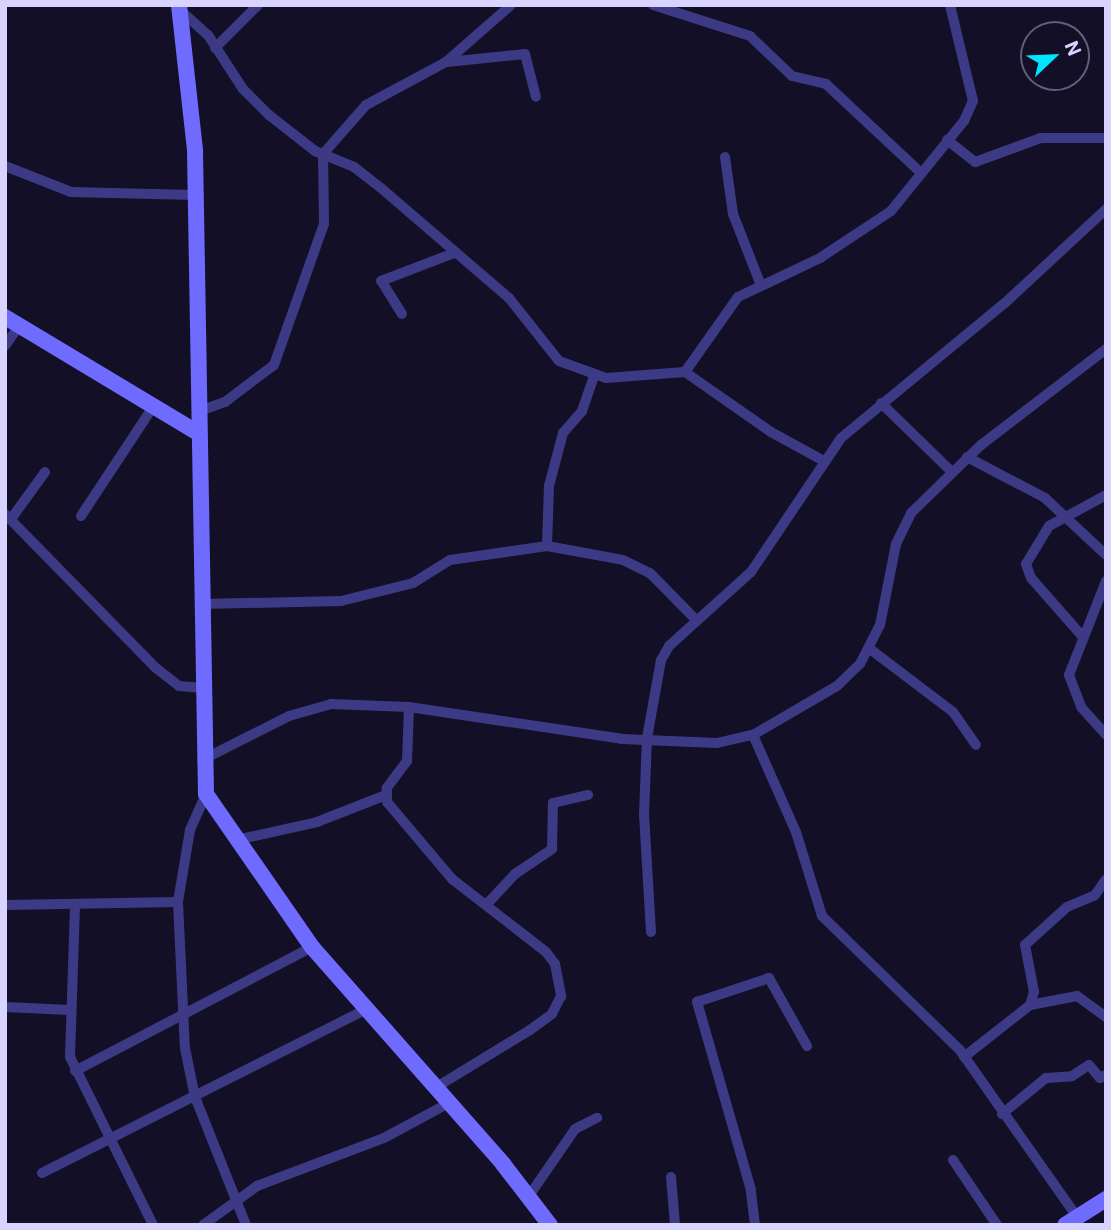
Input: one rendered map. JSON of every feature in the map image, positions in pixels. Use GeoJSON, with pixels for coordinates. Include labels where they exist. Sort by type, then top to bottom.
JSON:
{"type":"FeatureCollection","features":[{"type":"Feature","properties":{"kind":"main road"},"geometry":{"type":"LineString","coordinates":[[179,8],[194,109],[200,688],[206,794],[236,841],[312,947],[529,1196],[550,1225]]}},
{"type":"Feature","properties":{"kind":"main road"},"geometry":{"type":"LineString","coordinates":[[12,321],[151,410],[198,433]]}},
{"type":"Feature","properties":{"kind":"main road"},"geometry":{"type":"LineString","coordinates":[[1071,1221],[1106,1199]]}},
{"type":"Feature","properties":{"kind":"street"},"geometry":{"type":"LineString","coordinates":[[215,48],[258,5]]}},
{"type":"Feature","properties":{"kind":"street"},"geometry":{"type":"LineString","coordinates":[[197,412],[225,402],[274,365],[324,224],[323,154],[366,105],[446,62],[511,5]]}},
{"type":"Feature","properties":{"kind":"street"},"geometry":{"type":"LineString","coordinates":[[653,5],[750,36],[793,76],[826,84],[920,172]]}},
{"type":"Feature","properties":{"kind":"street"},"geometry":{"type":"LineString","coordinates":[[685,372],[731,304],[760,283],[805,267],[872,227],[947,140],[973,100],[950,5]]}},
{"type":"Feature","properties":{"kind":"street"},"geometry":{"type":"LineString","coordinates":[[179,8],[215,48],[243,89],[323,154],[365,174],[509,298],[559,361],[594,376],[685,372],[771,432],[824,461]]}},
{"type":"Feature","properties":{"kind":"street"},"geometry":{"type":"LineString","coordinates":[[446,62],[525,54],[536,97]]}},
{"type":"Feature","properties":{"kind":"street"},"geometry":{"type":"LineString","coordinates":[[947,140],[975,162],[1041,138],[1106,138]]}},
{"type":"Feature","properties":{"kind":"street"},"geometry":{"type":"LineString","coordinates":[[725,157],[733,214],[760,283]]}},
{"type":"Feature","properties":{"kind":"street"},"geometry":{"type":"LineString","coordinates":[[5,182],[9,169],[71,192],[195,195]]}},
{"type":"Feature","properties":{"kind":"street"},"geometry":{"type":"LineString","coordinates":[[651,932],[647,738],[662,660],[697,621],[751,572],[841,438],[1005,303],[1106,209]]}},
{"type":"Feature","properties":{"kind":"street"},"geometry":{"type":"LineString","coordinates":[[402,314],[382,281],[454,253]]}},
{"type":"Feature","properties":{"kind":"street"},"geometry":{"type":"LineString","coordinates":[[5,346],[12,321]]}},
{"type":"Feature","properties":{"kind":"street"},"geometry":{"type":"LineString","coordinates":[[202,760],[312,707],[409,707],[591,737],[717,743],[753,735],[838,687],[870,649],[895,544],[911,513],[967,457],[1106,349]]}},
{"type":"Feature","properties":{"kind":"street"},"geometry":{"type":"LineString","coordinates":[[547,546],[549,486],[559,446],[570,421],[582,411],[594,376]]}},
{"type":"Feature","properties":{"kind":"street"},"geometry":{"type":"LineString","coordinates":[[881,403],[952,472]]}},
{"type":"Feature","properties":{"kind":"street"},"geometry":{"type":"LineString","coordinates":[[81,516],[151,410]]}},
{"type":"Feature","properties":{"kind":"street"},"geometry":{"type":"LineString","coordinates":[[967,457],[1068,514],[1106,555]]}},
{"type":"Feature","properties":{"kind":"street"},"geometry":{"type":"LineString","coordinates":[[45,471],[8,516],[156,668],[179,686],[200,688]]}},
{"type":"Feature","properties":{"kind":"street"},"geometry":{"type":"LineString","coordinates":[[1082,636],[1026,570],[1049,526],[1106,495]]}},
{"type":"Feature","properties":{"kind":"street"},"geometry":{"type":"LineString","coordinates":[[201,604],[341,601],[413,583],[450,560],[547,546],[576,547],[623,559],[650,573],[697,621]]}},
{"type":"Feature","properties":{"kind":"street"},"geometry":{"type":"LineString","coordinates":[[1106,581],[1082,636],[1069,675],[1081,707],[1106,735]]}},
{"type":"Feature","properties":{"kind":"street"},"geometry":{"type":"LineString","coordinates":[[870,649],[953,712],[976,745]]}},
{"type":"Feature","properties":{"kind":"street"},"geometry":{"type":"LineString","coordinates":[[236,841],[317,822],[386,795],[407,761],[409,707]]}},
{"type":"Feature","properties":{"kind":"street"},"geometry":{"type":"LineString","coordinates":[[753,735],[796,832],[822,916],[964,1056],[1071,1221]]}},
{"type":"Feature","properties":{"kind":"street"},"geometry":{"type":"LineString","coordinates":[[206,794],[191,830],[178,902],[183,1012],[195,1097],[246,1225]]}},
{"type":"Feature","properties":{"kind":"street"},"geometry":{"type":"LineString","coordinates":[[386,795],[417,844],[452,879],[546,952],[555,964],[561,996],[552,1014],[435,1088]]}},
{"type":"Feature","properties":{"kind":"street"},"geometry":{"type":"LineString","coordinates":[[487,904],[515,874],[552,849],[553,803],[588,795]]}},
{"type":"Feature","properties":{"kind":"street"},"geometry":{"type":"LineString","coordinates":[[1030,1005],[1034,992],[1025,945],[1067,907],[1095,895],[1106,879]]}},
{"type":"Feature","properties":{"kind":"street"},"geometry":{"type":"LineString","coordinates":[[5,905],[75,906],[178,902]]}},
{"type":"Feature","properties":{"kind":"street"},"geometry":{"type":"LineString","coordinates":[[75,906],[71,1010],[75,1071],[153,1225]]}},
{"type":"Feature","properties":{"kind":"street"},"geometry":{"type":"LineString","coordinates":[[75,1071],[183,1012],[312,947]]}},
{"type":"Feature","properties":{"kind":"street"},"geometry":{"type":"LineString","coordinates":[[755,1225],[751,1190],[697,1002],[769,978],[807,1046]]}},
{"type":"Feature","properties":{"kind":"street"},"geometry":{"type":"LineString","coordinates":[[964,1056],[1030,1005],[1077,996],[1106,1017]]}},
{"type":"Feature","properties":{"kind":"street"},"geometry":{"type":"LineString","coordinates":[[5,1007],[71,1010]]}},
{"type":"Feature","properties":{"kind":"street"},"geometry":{"type":"LineString","coordinates":[[41,1173],[366,1009]]}},
{"type":"Feature","properties":{"kind":"street"},"geometry":{"type":"LineString","coordinates":[[1002,1114],[1046,1078],[1072,1076],[1089,1065],[1100,1078],[1106,1075]]}},
{"type":"Feature","properties":{"kind":"street"},"geometry":{"type":"LineString","coordinates":[[203,1225],[236,1198],[289,1172],[384,1138],[449,1103]]}},
{"type":"Feature","properties":{"kind":"street"},"geometry":{"type":"LineString","coordinates":[[529,1196],[575,1129],[597,1118]]}},
{"type":"Feature","properties":{"kind":"street"},"geometry":{"type":"LineString","coordinates":[[953,1160],[997,1225]]}},
{"type":"Feature","properties":{"kind":"street"},"geometry":{"type":"LineString","coordinates":[[671,1177],[675,1225]]}}]}
